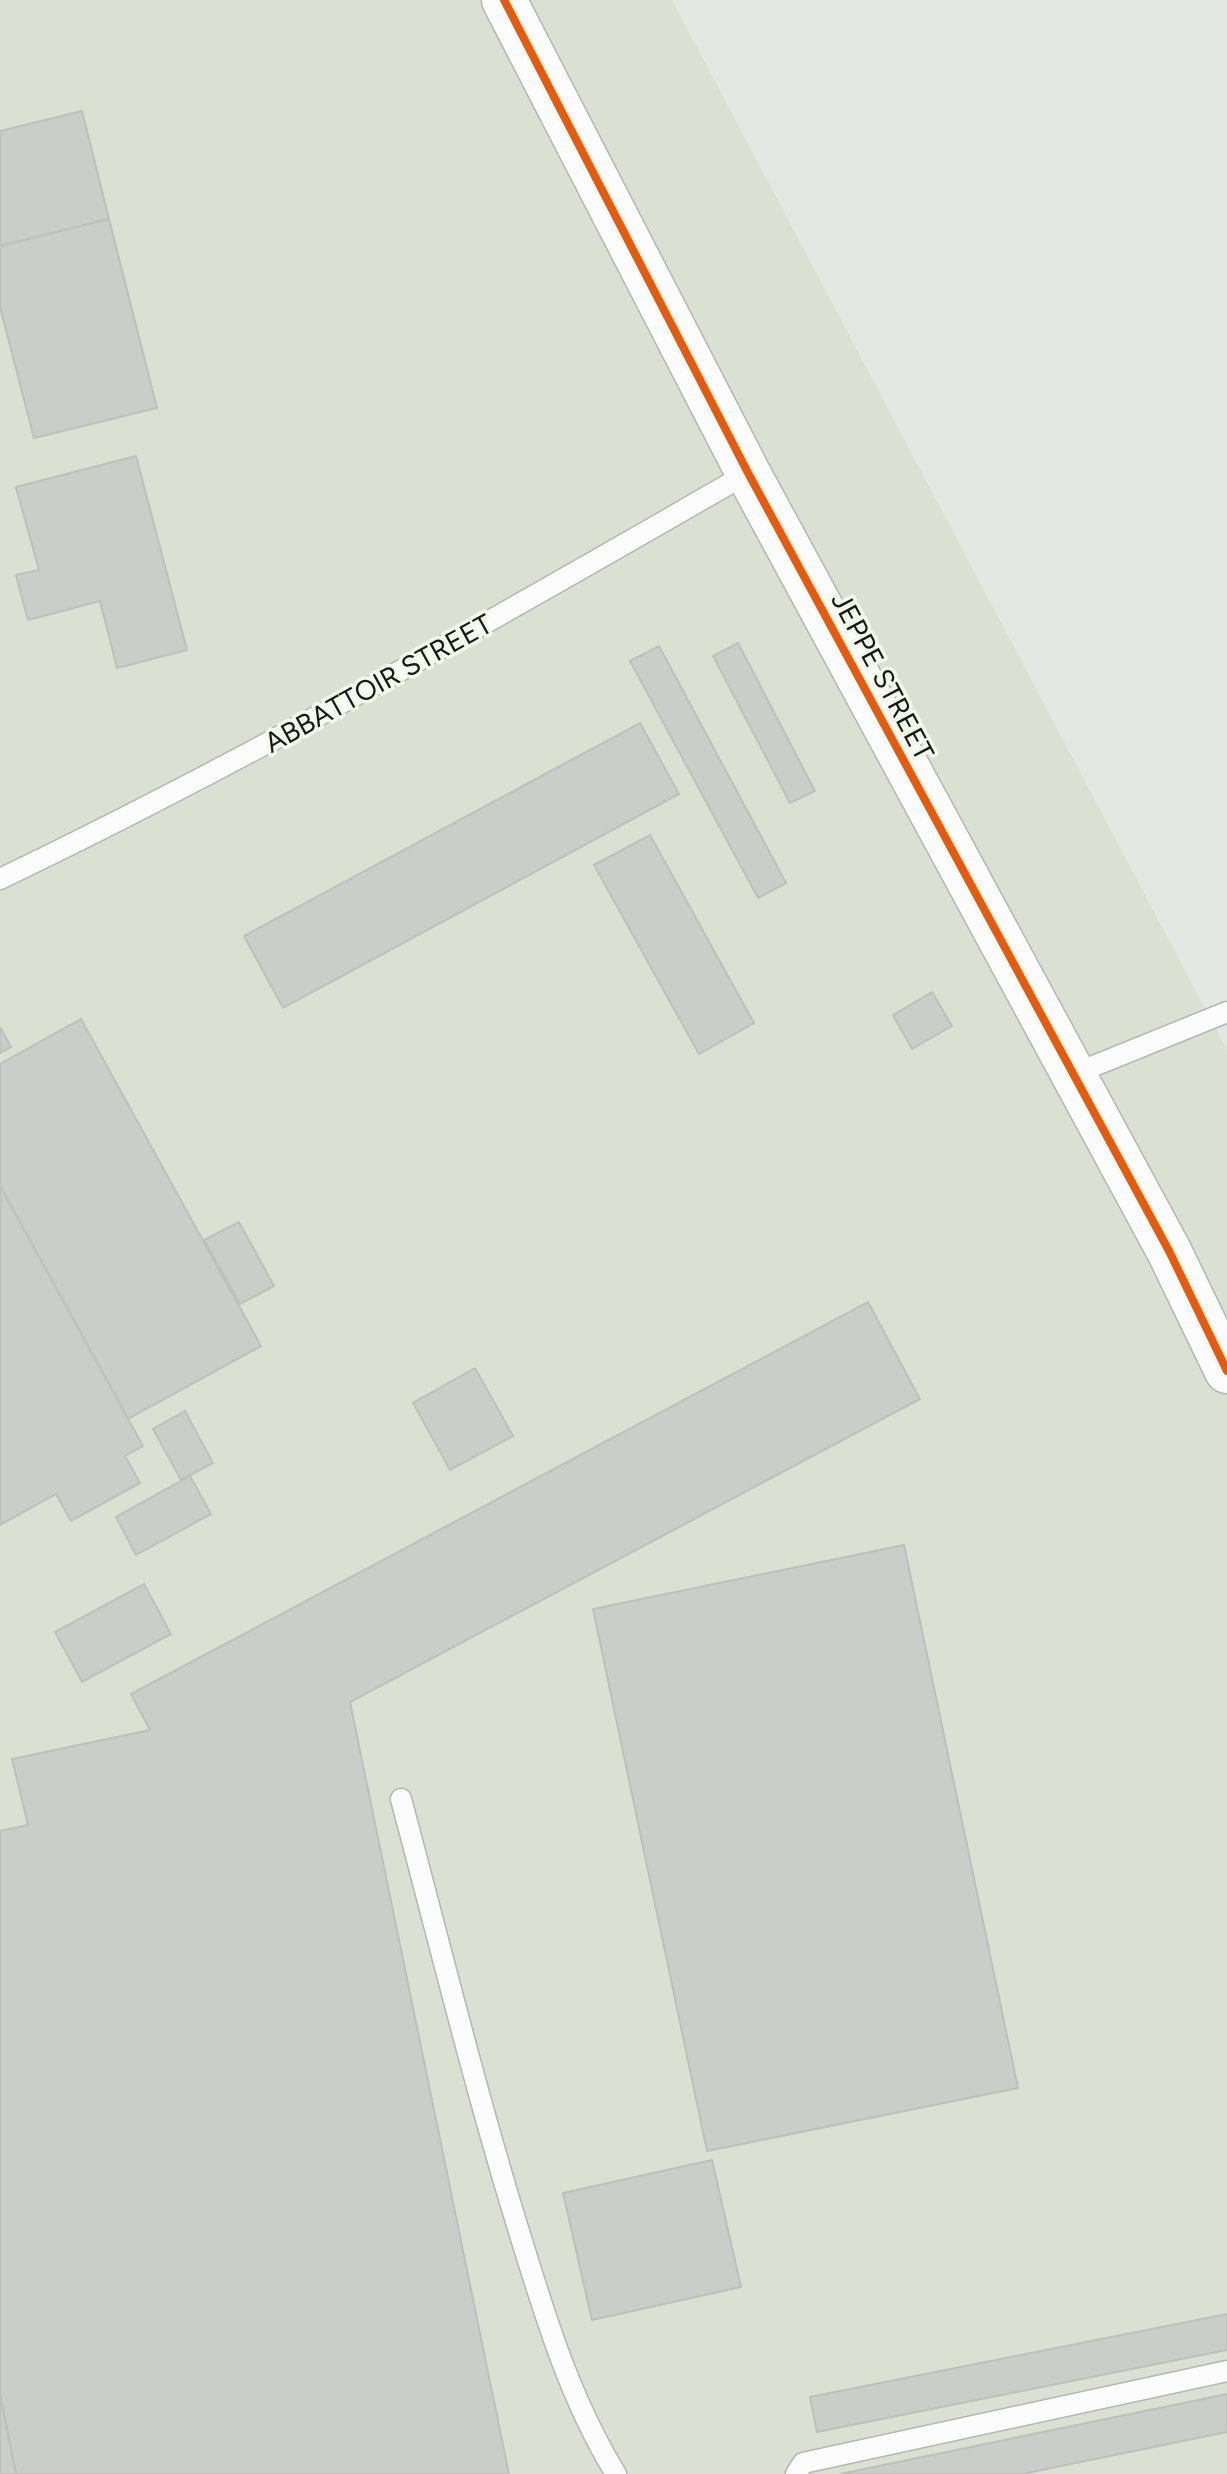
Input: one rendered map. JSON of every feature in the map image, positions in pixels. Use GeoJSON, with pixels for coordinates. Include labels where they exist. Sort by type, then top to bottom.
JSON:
{"type":"FeatureCollection","features":[{"type":"Feature","properties":{"kind":"street","name":"JEPPE STREET"},"geometry":{"type":"LineString","coordinates":[[504,0],[748,473],[1169,1251],[1227,1371]]}},
{"type":"Feature","properties":{"kind":"lane","name":"ABBATTOIR STREET"},"geometry":{"type":"LineString","coordinates":[[0,879],[173,795],[518,606],[748,473]]}},
{"type":"Feature","properties":{"kind":"lane"},"geometry":{"type":"LineString","coordinates":[[1074,1074],[1227,1012]]}},
{"type":"Feature","properties":{"kind":"lane"},"geometry":{"type":"LineString","coordinates":[[401,1799],[502,2176],[554,2343],[600,2448],[616,2474]]}},
{"type":"Feature","properties":{"kind":"lane"},"geometry":{"type":"LineString","coordinates":[[796,2474],[803,2463],[1227,2371]]}},
{"type":"Feature","properties":{"kind":"shaded area"},"geometry":{"type":"Polygon","coordinates":[[[0,0],[672,0],[1227,1050],[1227,2474],[0,2474],[0,0]]]}},
{"type":"Feature","properties":{"kind":"building"},"geometry":{"type":"Polygon","coordinates":[[[82,111],[109,219],[0,246],[0,131],[82,111]]]}},
{"type":"Feature","properties":{"kind":"building"},"geometry":{"type":"Polygon","coordinates":[[[109,219],[157,408],[34,438],[0,307],[0,246],[109,219]]]}},
{"type":"Feature","properties":{"kind":"building"},"geometry":{"type":"Polygon","coordinates":[[[136,456],[187,650],[117,668],[100,601],[28,620],[16,575],[39,570],[16,487],[136,456]]]}},
{"type":"Feature","properties":{"kind":"building"},"geometry":{"type":"Polygon","coordinates":[[[738,643],[815,791],[790,803],[713,656],[738,643]]]}},
{"type":"Feature","properties":{"kind":"building"},"geometry":{"type":"Polygon","coordinates":[[[659,646],[786,883],[758,898],[630,661],[659,646]]]}},
{"type":"Feature","properties":{"kind":"building"},"geometry":{"type":"Polygon","coordinates":[[[640,723],[679,794],[283,1008],[244,936],[640,723]]]}},
{"type":"Feature","properties":{"kind":"building"},"geometry":{"type":"Polygon","coordinates":[[[650,835],[754,1023],[699,1054],[594,865],[650,835]]]}},
{"type":"Feature","properties":{"kind":"building"},"geometry":{"type":"Polygon","coordinates":[[[932,992],[952,1026],[912,1049],[893,1015],[932,992]]]}},
{"type":"Feature","properties":{"kind":"building"},"geometry":{"type":"Polygon","coordinates":[[[81,1019],[261,1346],[128,1419],[0,1186],[0,1064],[81,1019]]]}},
{"type":"Feature","properties":{"kind":"building"},"geometry":{"type":"Polygon","coordinates":[[[0,1027],[11,1047],[0,1053],[0,1027]]]}},
{"type":"Feature","properties":{"kind":"building"},"geometry":{"type":"Polygon","coordinates":[[[0,1186],[143,1446],[125,1456],[140,1483],[71,1521],[56,1494],[0,1525],[0,1186]]]}},
{"type":"Feature","properties":{"kind":"building"},"geometry":{"type":"Polygon","coordinates":[[[239,1222],[274,1286],[240,1304],[204,1240],[239,1222]]]}},
{"type":"Feature","properties":{"kind":"building"},"geometry":{"type":"Polygon","coordinates":[[[868,1302],[920,1399],[350,1702],[509,2474],[16,2474],[0,2395],[0,1831],[28,1825],[12,1759],[150,1730],[131,1694],[868,1302]]]}},
{"type":"Feature","properties":{"kind":"building"},"geometry":{"type":"Polygon","coordinates":[[[475,1368],[513,1436],[450,1470],[413,1403],[475,1368]]]}},
{"type":"Feature","properties":{"kind":"building"},"geometry":{"type":"Polygon","coordinates":[[[185,1411],[213,1463],[181,1480],[153,1429],[185,1411]]]}},
{"type":"Feature","properties":{"kind":"building"},"geometry":{"type":"Polygon","coordinates":[[[190,1476],[211,1514],[136,1555],[116,1517],[190,1476]]]}},
{"type":"Feature","properties":{"kind":"building"},"geometry":{"type":"Polygon","coordinates":[[[904,1545],[1018,2088],[707,2151],[593,1609],[904,1545]]]}},
{"type":"Feature","properties":{"kind":"building"},"geometry":{"type":"Polygon","coordinates":[[[144,1584],[171,1634],[82,1682],[55,1632],[144,1584]]]}},
{"type":"Feature","properties":{"kind":"building"},"geometry":{"type":"Polygon","coordinates":[[[712,2160],[741,2287],[592,2320],[563,2193],[712,2160]]]}},
{"type":"Feature","properties":{"kind":"building"},"geometry":{"type":"Polygon","coordinates":[[[1227,2314],[1227,2350],[817,2432],[810,2397],[1227,2314]]]}},
{"type":"Feature","properties":{"kind":"building"},"geometry":{"type":"Polygon","coordinates":[[[1227,2394],[1227,2432],[1022,2474],[840,2474],[1227,2394]]]}},
{"type":"Feature","properties":{"kind":"building"},"geometry":{"type":"Polygon","coordinates":[[[0,2395],[16,2474],[0,2474],[0,2395]]]}},
{"type":"Feature","properties":{"kind":"cycle path"},"geometry":{"type":"LineString","coordinates":[[504,0],[748,473],[1169,1251],[1227,1371]]}}]}
